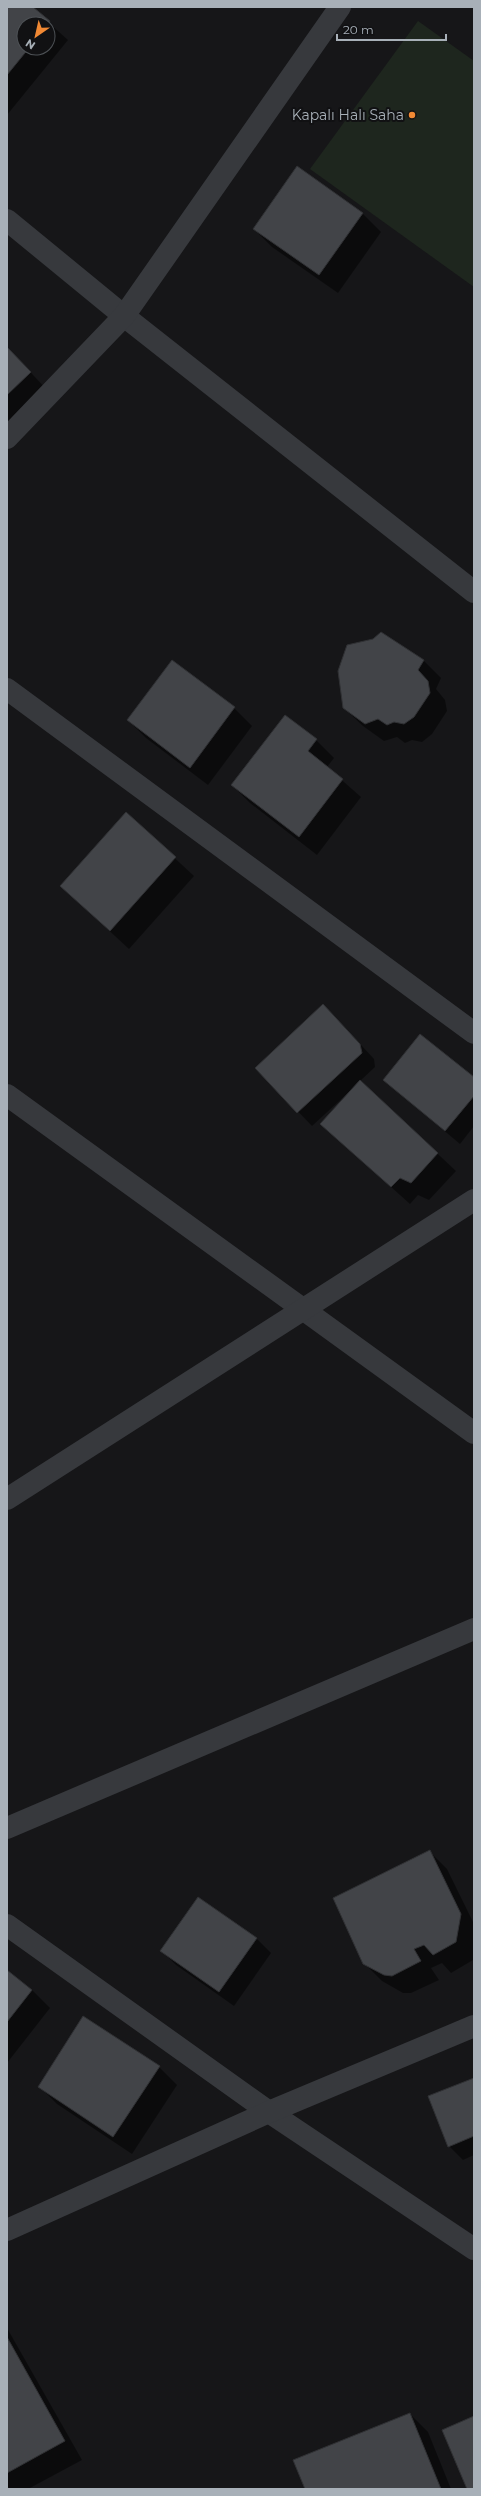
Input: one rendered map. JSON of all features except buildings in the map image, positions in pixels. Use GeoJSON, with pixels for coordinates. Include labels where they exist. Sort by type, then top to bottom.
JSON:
{"type":"FeatureCollection","features":[{"type":"Feature","properties":{"kind":"street"},"geometry":{"type":"LineString","coordinates":[[7,438],[124,316],[340,7]]}},
{"type":"Feature","properties":{"kind":"street"},"geometry":{"type":"LineString","coordinates":[[7,220],[124,316],[474,592]]}},
{"type":"Feature","properties":{"kind":"street"},"geometry":{"type":"LineString","coordinates":[[7,689],[474,1033]]}},
{"type":"Feature","properties":{"kind":"street"},"geometry":{"type":"LineString","coordinates":[[7,1095],[474,1432]]}},
{"type":"Feature","properties":{"kind":"street"},"geometry":{"type":"LineString","coordinates":[[7,1498],[474,1200]]}},
{"type":"Feature","properties":{"kind":"street"},"geometry":{"type":"LineString","coordinates":[[7,1828],[474,1629]]}},
{"type":"Feature","properties":{"kind":"street"},"geometry":{"type":"LineString","coordinates":[[7,1925],[269,2112],[474,2248]]}},
{"type":"Feature","properties":{"kind":"street"},"geometry":{"type":"LineString","coordinates":[[7,2230],[269,2112],[474,2026]]}},
{"type":"Feature","properties":{"kind":"shaded area","name":"Kapalı Halı Saha"},"geometry":{"type":"Polygon","coordinates":[[[418,21],[474,61],[474,287],[310,169],[418,21]]]}},
{"type":"Feature","properties":{"kind":"place","name":"Kapalı Halı Saha"},"geometry":{"type":"Point","coordinates":[412,115]}}]}
